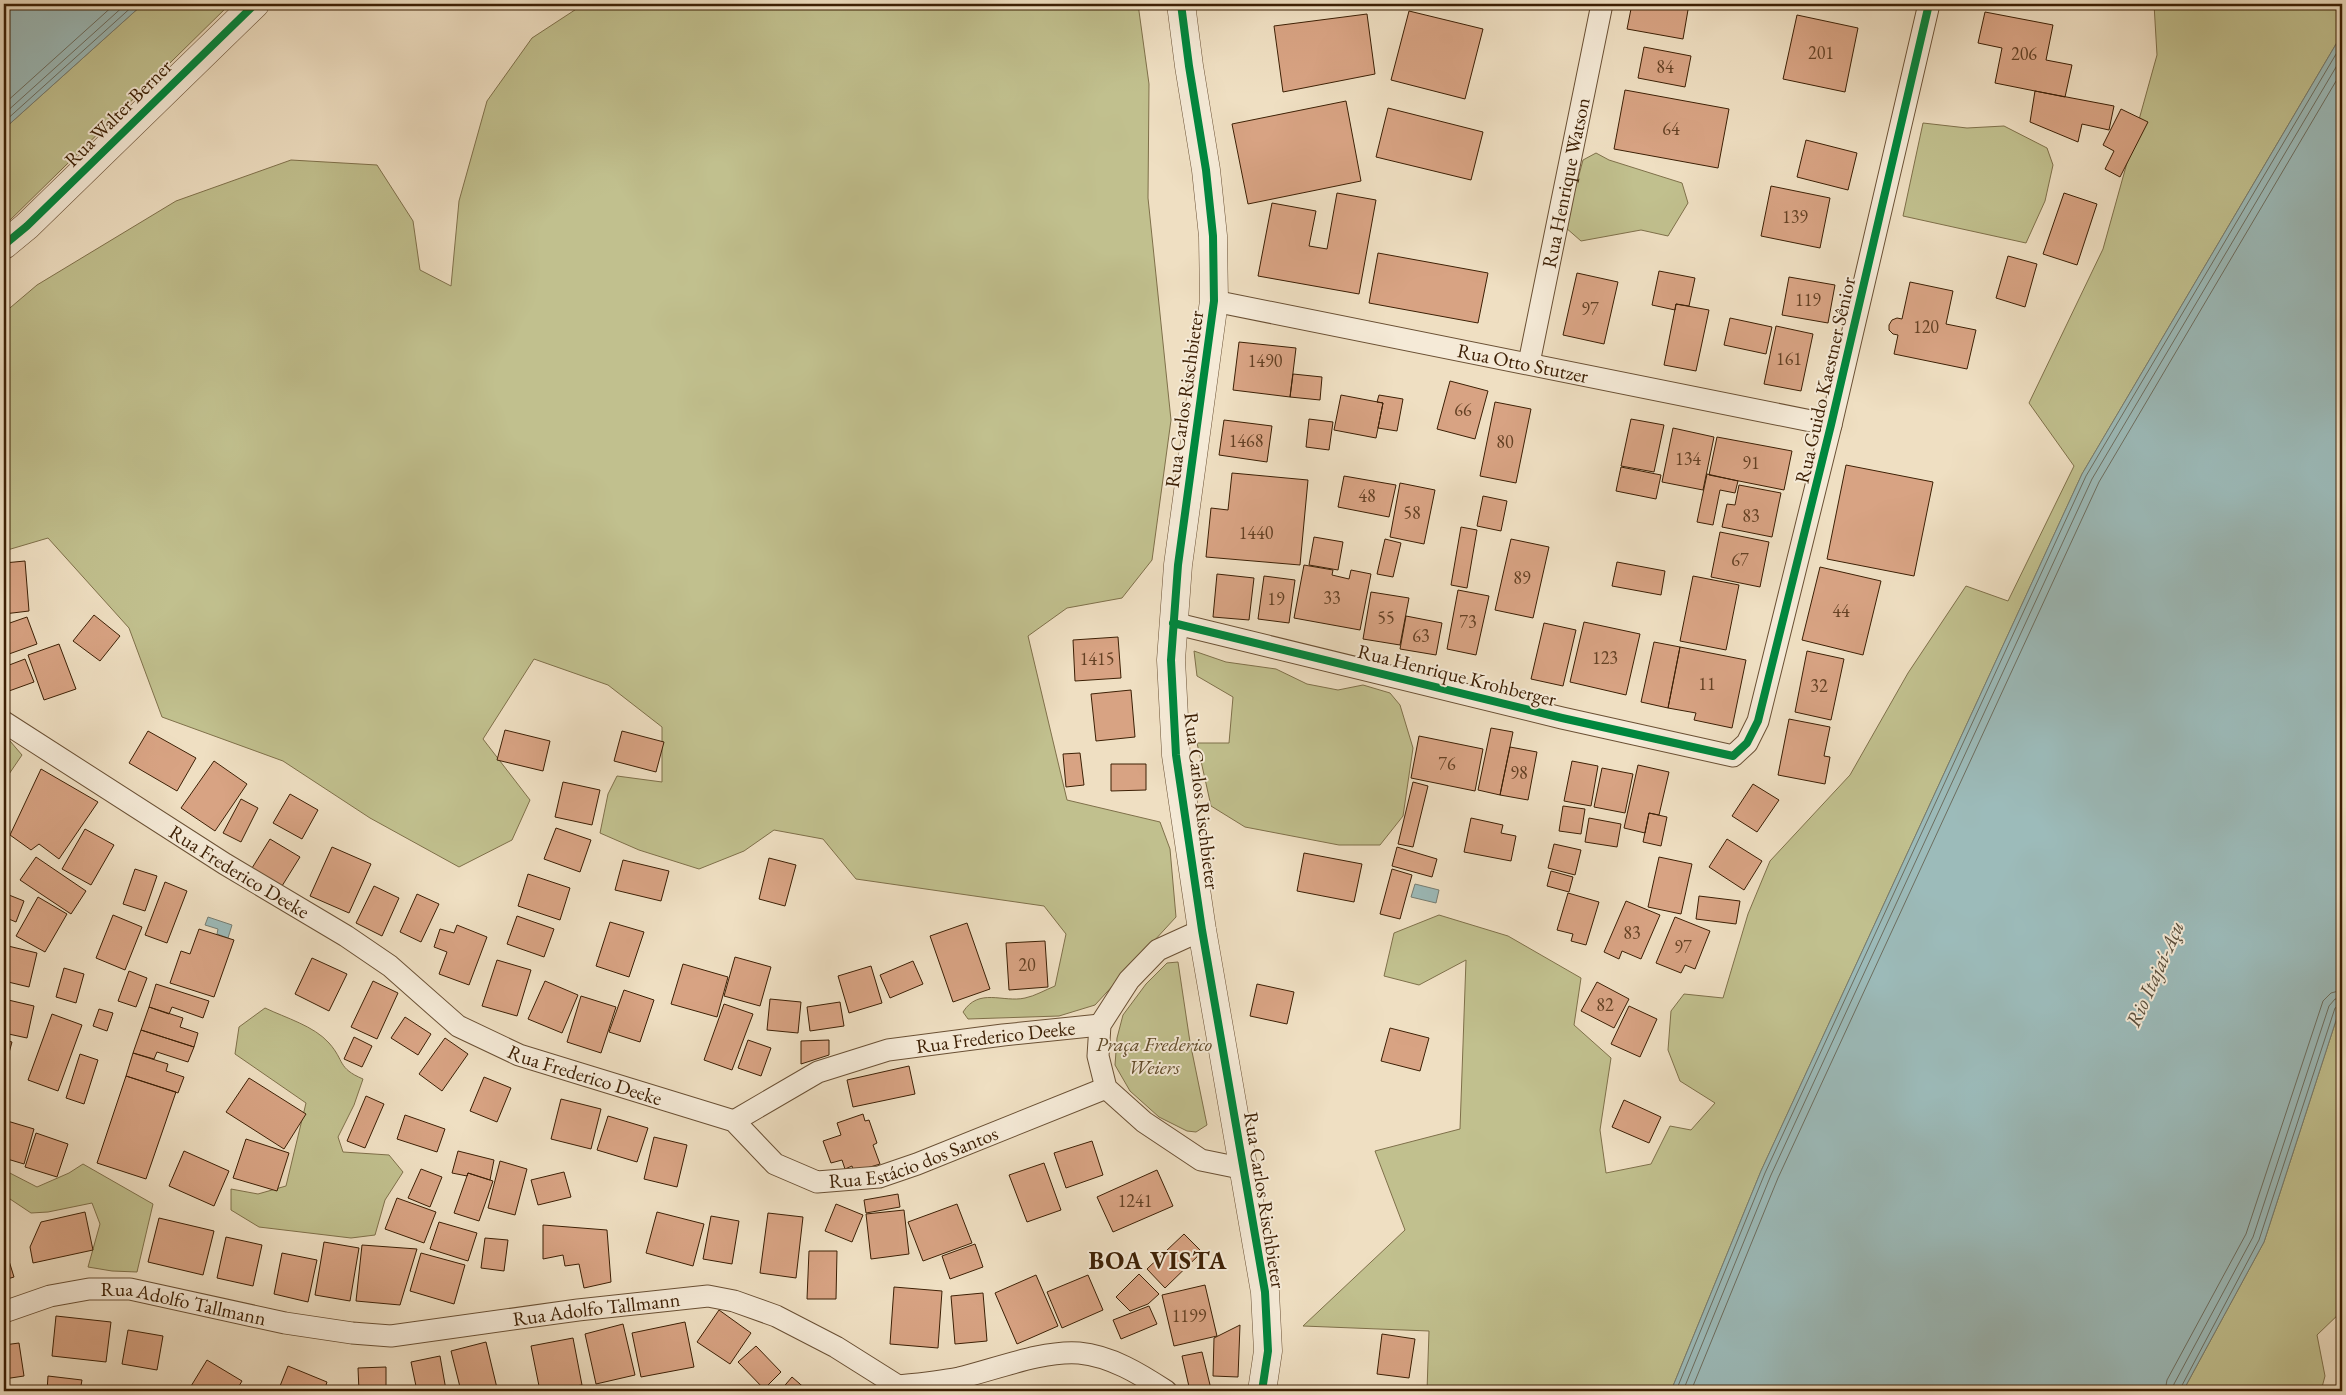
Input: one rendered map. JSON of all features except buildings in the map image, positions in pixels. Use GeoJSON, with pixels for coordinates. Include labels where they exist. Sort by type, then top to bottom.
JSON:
{"type":"FeatureCollection","features":[{"type":"Feature","properties":{"kind":"street","name":"Rua Walter Berner"},"geometry":{"type":"LineString","coordinates":[[4,245],[27,226],[255,4]]}},
{"type":"Feature","properties":{"kind":"street","name":"Rua Carlos Rischbieter"},"geometry":{"type":"LineString","coordinates":[[1181,4],[1206,170],[1213,236],[1214,301],[1179,556],[1173,624],[1171,660],[1176,755],[1202,930],[1265,1292],[1268,1351],[1262,1391]]}},
{"type":"Feature","properties":{"kind":"street","name":"Rua Henrique Watson"},"geometry":{"type":"LineString","coordinates":[[1529,363],[1602,4]]}},
{"type":"Feature","properties":{"kind":"street","name":"Rua Guido Kaestner Sênior"},"geometry":{"type":"LineString","coordinates":[[1733,756],[1747,743],[1758,720],[1831,425],[1930,4]]}},
{"type":"Feature","properties":{"kind":"street","name":"Rua Otto Stutzer"},"geometry":{"type":"LineString","coordinates":[[1214,301],[1831,425]]}},
{"type":"Feature","properties":{"kind":"street","name":"Rua Henrique Krohberger"},"geometry":{"type":"LineString","coordinates":[[1173,624],[1562,718],[1733,756]]}},
{"type":"Feature","properties":{"kind":"street","name":"Rua Frederico Deeke"},"geometry":{"type":"LineString","coordinates":[[4,722],[225,864],[346,936],[390,966],[458,1026],[519,1055],[734,1121],[818,1072],[879,1053],[1003,1035],[1100,1025],[1129,980],[1158,950],[1202,930]]}},
{"type":"Feature","properties":{"kind":"street"},"geometry":{"type":"LineString","coordinates":[[1100,1025],[1098,1056],[1106,1088],[1144,1122],[1201,1160],[1244,1168]]}},
{"type":"Feature","properties":{"kind":"street","name":"Rua Estácio dos Santos"},"geometry":{"type":"LineString","coordinates":[[734,1121],[775,1164],[817,1182],[855,1180],[879,1177],[917,1164],[1106,1088]]}},
{"type":"Feature","properties":{"kind":"street","name":"Rua Adolfo Tallmann"},"geometry":{"type":"LineString","coordinates":[[4,1312],[50,1296],[89,1290],[130,1289],[285,1323],[352,1333],[391,1336],[653,1300],[708,1296],[734,1301],[776,1316],[836,1347],[893,1389],[956,1378],[1048,1356],[1078,1353],[1108,1360],[1139,1373],[1166,1391]]}},
{"type":"Feature","properties":{"kind":"green space"},"geometry":{"type":"Polygon","coordinates":[[[143,4],[230,4],[4,226],[4,129],[143,4]]]}},
{"type":"Feature","properties":{"kind":"green space"},"geometry":{"type":"Polygon","coordinates":[[[584,4],[1138,4],[1149,84],[1148,198],[1171,420],[1152,560],[1122,598],[1067,608],[1028,636],[1067,800],[1160,822],[1170,849],[1176,917],[1095,1005],[1059,1016],[968,1019],[963,1012],[969,1004],[976,1000],[984,998],[1025,998],[1055,986],[1066,934],[1044,906],[856,879],[823,839],[774,830],[744,851],[699,869],[639,850],[600,833],[608,794],[617,776],[662,782],[662,727],[608,685],[534,659],[483,739],[530,800],[512,840],[459,867],[370,818],[283,761],[162,717],[129,628],[48,538],[4,551],[4,313],[37,285],[176,201],[291,160],[377,165],[413,221],[420,270],[451,286],[459,201],[487,101],[532,38],[584,4]]]}},
{"type":"Feature","properties":{"kind":"green space"},"geometry":{"type":"Polygon","coordinates":[[[2154,4],[2342,4],[2342,34],[2082,474],[1761,1171],[1671,1391],[1427,1391],[1429,1331],[1303,1326],[1405,1230],[1375,1151],[1460,1129],[1466,960],[1419,985],[1384,976],[1394,933],[1439,915],[1508,936],[1581,978],[1574,1025],[1611,1058],[1600,1130],[1606,1173],[1651,1164],[1670,1126],[1691,1130],[1715,1103],[1680,1081],[1668,1050],[1671,1011],[1684,994],[1723,998],[1748,914],[1770,861],[1850,775],[1908,673],[1966,586],[2008,601],[2074,466],[2029,403],[2103,249],[2157,55],[2154,4]]]}},
{"type":"Feature","properties":{"kind":"green space"},"geometry":{"type":"Polygon","coordinates":[[[1923,123],[1967,128],[2004,126],[2047,148],[2053,165],[2045,201],[2026,243],[1903,216],[1923,123]]]}},
{"type":"Feature","properties":{"kind":"green space"},"geometry":{"type":"Polygon","coordinates":[[[1596,153],[1609,160],[1682,183],[1688,203],[1668,236],[1641,230],[1581,241],[1565,227],[1583,160],[1596,153]]]}},
{"type":"Feature","properties":{"kind":"green space"},"geometry":{"type":"Polygon","coordinates":[[[1194,651],[1226,662],[1276,669],[1307,684],[1338,690],[1363,685],[1390,693],[1400,705],[1413,748],[1403,816],[1380,845],[1339,845],[1245,827],[1211,806],[1197,743],[1229,743],[1233,697],[1197,676],[1194,651]]]}},
{"type":"Feature","properties":{"kind":"green space"},"geometry":{"type":"Polygon","coordinates":[[[4,734],[22,755],[7,777],[4,777],[4,734]]]}},
{"type":"Feature","properties":{"kind":"green space","name":"Praça Frederico Weiers"},"geometry":{"type":"Polygon","coordinates":[[[1178,962],[1190,1042],[1207,1125],[1196,1132],[1187,1131],[1159,1117],[1130,1091],[1115,1065],[1117,1038],[1123,1015],[1146,984],[1167,963],[1178,962]]]}},
{"type":"Feature","properties":{"kind":"green space"},"geometry":{"type":"Polygon","coordinates":[[[2342,1002],[2342,1311],[2317,1335],[2325,1376],[2321,1391],[2183,1391],[2264,1242],[2342,1002]]]}},
{"type":"Feature","properties":{"kind":"green space"},"geometry":{"type":"Polygon","coordinates":[[[265,1008],[299,1023],[323,1037],[334,1049],[345,1068],[363,1079],[354,1105],[338,1137],[343,1152],[389,1155],[403,1172],[385,1200],[375,1235],[351,1238],[259,1227],[231,1210],[231,1189],[258,1194],[286,1186],[306,1103],[235,1054],[239,1027],[265,1008]]]}},
{"type":"Feature","properties":{"kind":"green space"},"geometry":{"type":"Polygon","coordinates":[[[83,1164],[153,1204],[137,1272],[112,1271],[88,1267],[100,1224],[92,1203],[48,1212],[31,1213],[4,1195],[4,1170],[37,1187],[69,1173],[83,1164]]]}},
{"type":"Feature","properties":{"kind":"water"},"geometry":{"type":"Polygon","coordinates":[[[4,4],[143,4],[4,129],[4,4]]]}},
{"type":"Feature","properties":{"kind":"water","name":"Rio Itajaí-Açu"},"geometry":{"type":"Polygon","coordinates":[[[2342,34],[2342,1002],[2264,1242],[2183,1391],[1671,1391],[1761,1171],[2082,474],[2342,34]]]}},
{"type":"Feature","properties":{"kind":"water"},"geometry":{"type":"Polygon","coordinates":[[[1415,884],[1439,890],[1436,903],[1411,897],[1415,884]]]}},
{"type":"Feature","properties":{"kind":"water"},"geometry":{"type":"Polygon","coordinates":[[[208,917],[232,925],[228,938],[217,934],[218,929],[205,925],[208,917]]]}},
{"type":"Feature","properties":{"kind":"cycle path"},"geometry":{"type":"LineString","coordinates":[[4,245],[27,226],[255,4]]}},
{"type":"Feature","properties":{"kind":"cycle path"},"geometry":{"type":"LineString","coordinates":[[1181,4],[1206,170],[1213,236],[1214,301],[1178,565],[1171,660],[1176,755],[1202,930],[1265,1292],[1268,1351],[1262,1391]]}},
{"type":"Feature","properties":{"kind":"cycle path"},"geometry":{"type":"LineString","coordinates":[[1173,623],[1562,718],[1733,756],[1747,743],[1758,721],[1831,425],[1929,4]]}},
{"type":"Feature","properties":{"kind":"district","name":"BOA VISTA"},"geometry":{"type":"Point","coordinates":[1158,1260]}}]}
